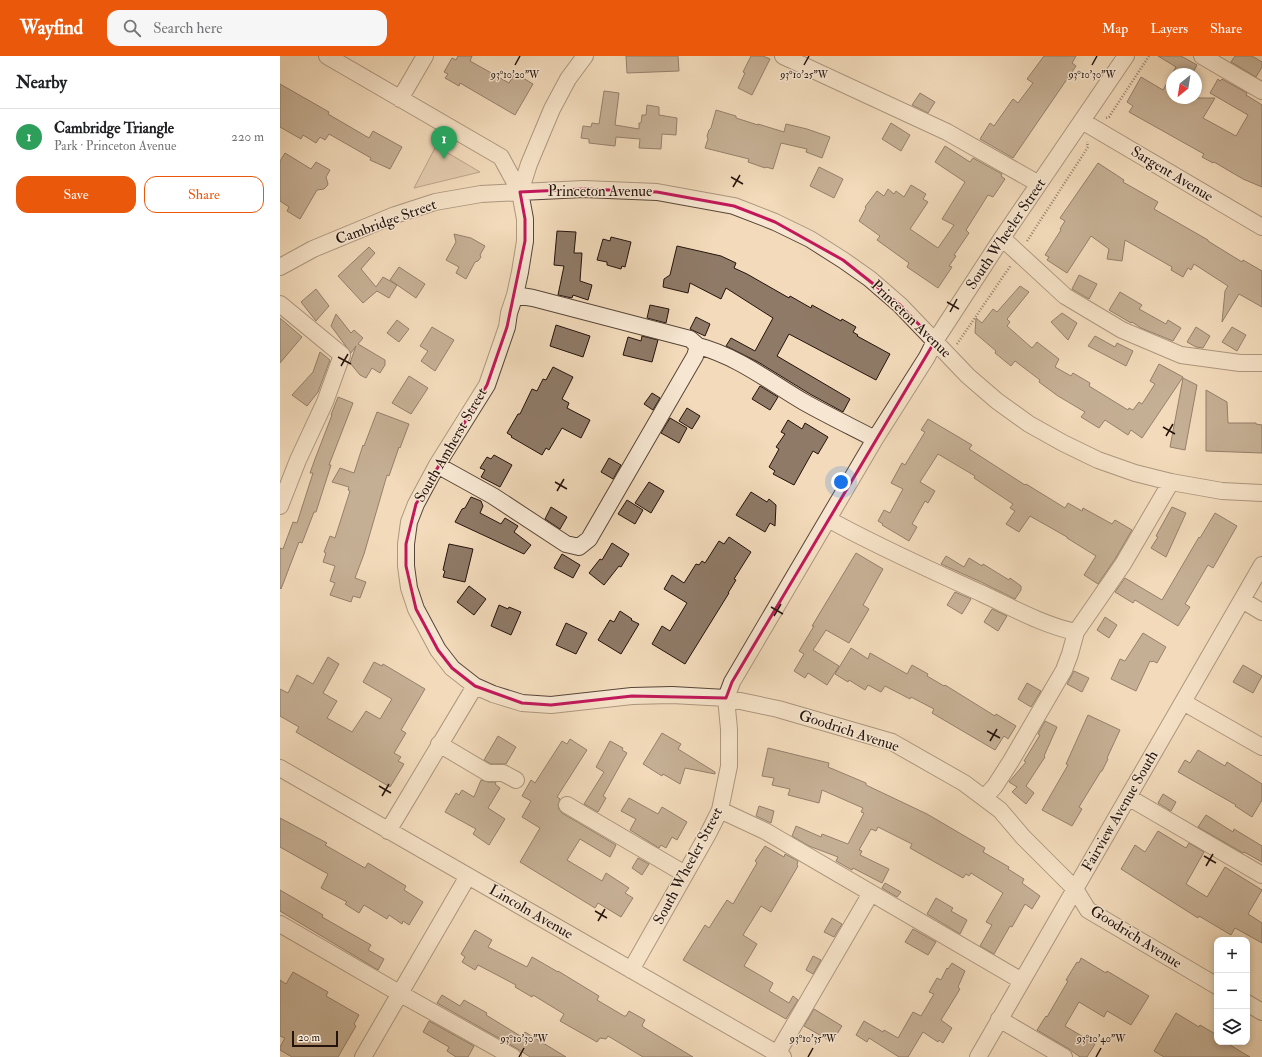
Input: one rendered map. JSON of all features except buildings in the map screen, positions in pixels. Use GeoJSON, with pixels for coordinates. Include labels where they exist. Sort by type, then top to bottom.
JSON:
{"type":"FeatureCollection","features":[{"type":"Feature","properties":{"kind":"street"},"geometry":{"type":"LineString","coordinates":[[327,56],[501,157],[520,192]]}},
{"type":"Feature","properties":{"kind":"street"},"geometry":{"type":"LineString","coordinates":[[400,99],[425,56]]}},
{"type":"Feature","properties":{"kind":"street","name":"South Amherst Street"},"geometry":{"type":"LineString","coordinates":[[475,686],[452,668],[438,650],[416,610],[406,566],[406,544],[409,522],[416,504],[437,465],[487,385],[507,327],[509,313],[515,295],[525,241],[525,219],[520,192],[529,164],[552,109],[568,79],[586,56]]}},
{"type":"Feature","properties":{"kind":"street"},"geometry":{"type":"LineString","coordinates":[[783,56],[947,132],[1039,184]]}},
{"type":"Feature","properties":{"kind":"street","name":"South Wheeler Street"},"geometry":{"type":"LineString","coordinates":[[631,970],[686,874],[720,810],[729,766],[729,729],[726,698],[732,682],[875,439],[927,357],[935,340],[1002,238],[1126,56]]}},
{"type":"Feature","properties":{"kind":"street"},"geometry":{"type":"LineString","coordinates":[[1202,56],[1262,91]]}},
{"type":"Feature","properties":{"kind":"street","name":"Sargent Avenue"},"geometry":{"type":"LineString","coordinates":[[1082,121],[1262,227]]}},
{"type":"Feature","properties":{"kind":"street","name":"Princeton Avenue"},"geometry":{"type":"LineString","coordinates":[[520,192],[584,189],[658,192],[734,206],[810,239],[870,279],[900,305],[968,376],[1029,424],[1063,443],[1098,460],[1135,473],[1170,482],[1222,491],[1262,493]]}},
{"type":"Feature","properties":{"kind":"street","name":"Cambridge Street"},"geometry":{"type":"LineString","coordinates":[[280,268],[313,249],[395,215],[428,204],[481,194],[520,192]]}},
{"type":"Feature","properties":{"kind":"street"},"geometry":{"type":"LineString","coordinates":[[1002,238],[1065,296],[1122,330],[1181,355],[1240,363],[1262,363]]}},
{"type":"Feature","properties":{"kind":"street"},"geometry":{"type":"LineString","coordinates":[[515,295],[533,298],[690,339],[698,346],[729,358],[776,384],[803,402],[875,439]]}},
{"type":"Feature","properties":{"kind":"street"},"geometry":{"type":"LineString","coordinates":[[280,304],[342,355],[325,402],[298,460],[280,506]]}},
{"type":"Feature","properties":{"kind":"street"},"geometry":{"type":"LineString","coordinates":[[437,465],[493,496],[566,544],[579,547],[589,539],[695,356],[698,346]]}},
{"type":"Feature","properties":{"kind":"street"},"geometry":{"type":"LineString","coordinates":[[984,798],[995,786],[1012,761],[1064,670],[1076,632],[1123,564],[1170,482]]}},
{"type":"Feature","properties":{"kind":"street"},"geometry":{"type":"LineString","coordinates":[[828,519],[872,543],[1029,615],[1059,628],[1076,632]]}},
{"type":"Feature","properties":{"kind":"street","name":"Fairview Avenue South"},"geometry":{"type":"LineString","coordinates":[[978,1057],[1262,565]]}},
{"type":"Feature","properties":{"kind":"street"},"geometry":{"type":"LineString","coordinates":[[1242,600],[1262,612]]}},
{"type":"Feature","properties":{"kind":"street"},"geometry":{"type":"LineString","coordinates":[[388,831],[475,686]]}},
{"type":"Feature","properties":{"kind":"street","name":"Goodrich Avenue"},"geometry":{"type":"LineString","coordinates":[[475,686],[493,694],[522,703],[551,705],[632,696],[672,695],[726,698],[778,709],[892,742],[964,783],[1000,810],[1075,889],[1088,910],[1214,984]]}},
{"type":"Feature","properties":{"kind":"street"},"geometry":{"type":"LineString","coordinates":[[1183,702],[1262,747]]}},
{"type":"Feature","properties":{"kind":"street"},"geometry":{"type":"LineString","coordinates":[[440,744],[488,773],[503,773],[516,780]]}},
{"type":"Feature","properties":{"kind":"street","name":"Lincoln Avenue"},"geometry":{"type":"LineString","coordinates":[[280,768],[780,1055]]}},
{"type":"Feature","properties":{"kind":"street"},"geometry":{"type":"LineString","coordinates":[[1128,797],[1262,875]]}},
{"type":"Feature","properties":{"kind":"street"},"geometry":{"type":"LineString","coordinates":[[567,805],[686,874]]}},
{"type":"Feature","properties":{"kind":"street"},"geometry":{"type":"LineString","coordinates":[[720,810],[765,831],[1022,981]]}},
{"type":"Feature","properties":{"kind":"street"},"geometry":{"type":"LineString","coordinates":[[363,1057],[468,876]]}},
{"type":"Feature","properties":{"kind":"street"},"geometry":{"type":"LineString","coordinates":[[780,1055],[871,893]]}},
{"type":"Feature","properties":{"kind":"street"},"geometry":{"type":"LineString","coordinates":[[280,924],[513,1057]]}},
{"type":"Feature","properties":{"kind":"street"},"geometry":{"type":"LineString","coordinates":[[1250,1005],[1262,1012]]}},
{"type":"Feature","properties":{"kind":"street"},"geometry":{"type":"LineString","coordinates":[[999,1020],[1064,1057]]}},
{"type":"Feature","properties":{"kind":"path"},"geometry":{"type":"LineString","coordinates":[[1104,118],[1109,117],[1149,56]]}},
{"type":"Feature","properties":{"kind":"highlighted area"},"geometry":{"type":"Polygon","coordinates":[[[584,189],[657,192],[734,206],[775,222],[843,260],[900,305],[935,341],[732,682],[726,698],[632,696],[551,705],[522,703],[475,686],[452,668],[438,650],[416,609],[406,566],[406,544],[416,504],[487,385],[507,327],[525,241],[525,219],[520,192],[584,189]]]}},
{"type":"Feature","properties":{"kind":"shaded area"},"geometry":{"type":"Polygon","coordinates":[[[436,146],[480,172],[414,188],[436,146]]]}},
{"type":"Feature","properties":{"kind":"place","name":"Cambridge Triangle"},"geometry":{"type":"Point","coordinates":[444,159]}}]}
